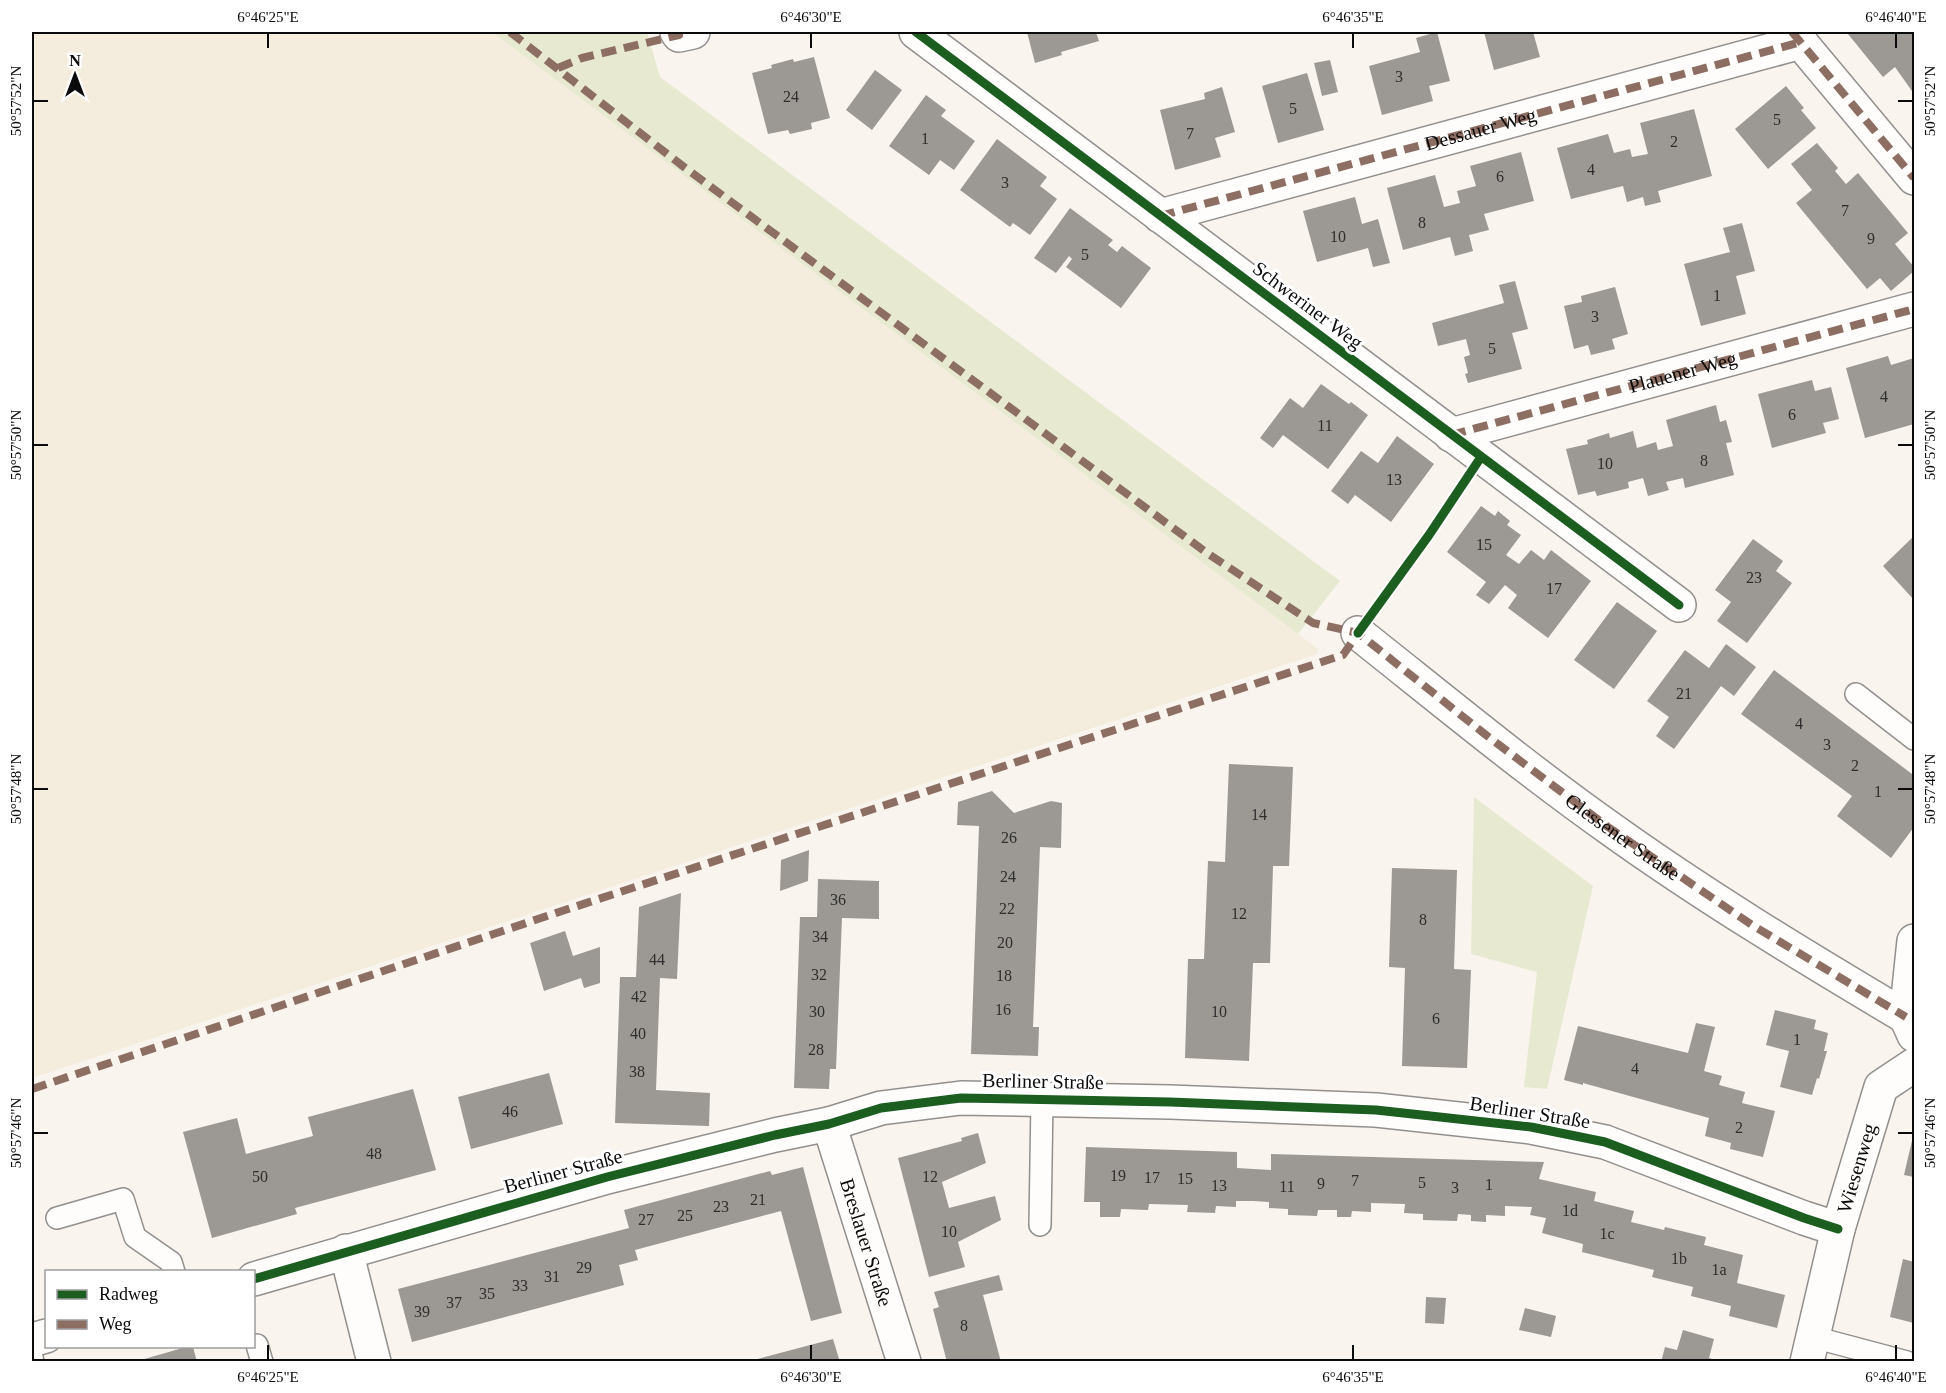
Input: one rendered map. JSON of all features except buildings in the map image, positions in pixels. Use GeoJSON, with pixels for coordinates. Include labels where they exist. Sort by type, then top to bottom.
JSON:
{"type":"FeatureCollection","features":[{"type":"Feature","properties":{"kind":"street","name":"Schweriner Weg"},"geometry":{"type":"LineString","coordinates":[[916,32],[1679,605]]}},
{"type":"Feature","properties":{"kind":"street","name":"Dessauer Weg"},"geometry":{"type":"LineString","coordinates":[[1160,216],[1797,37]]}},
{"type":"Feature","properties":{"kind":"street"},"geometry":{"type":"LineString","coordinates":[[1797,37],[1914,178]]}},
{"type":"Feature","properties":{"kind":"street","name":"Plauener Weg"},"geometry":{"type":"LineString","coordinates":[[1451,435],[1914,309]]}},
{"type":"Feature","properties":{"kind":"street","name":"Glessener Straße"},"geometry":{"type":"LineString","coordinates":[[1358,633],[1486,735],[1608,827],[1752,925],[1910,1027]]}},
{"type":"Feature","properties":{"kind":"street"},"geometry":{"type":"LineString","coordinates":[[1910,1027],[1914,940]]}},
{"type":"Feature","properties":{"kind":"street","name":"Wiesenweg"},"geometry":{"type":"LineString","coordinates":[[1810,1349],[1838,1229],[1881,1087],[1914,1065]]}},
{"type":"Feature","properties":{"kind":"street","name":"Berliner Straße"},"geometry":{"type":"LineString","coordinates":[[255,1279],[607,1177],[829,1124],[881,1108],[961,1098],[1190,1102],[1376,1110],[1531,1127],[1605,1142],[1838,1229]]}},
{"type":"Feature","properties":{"kind":"street","name":"Breslauer Straße"},"geometry":{"type":"LineString","coordinates":[[829,1124],[904,1362]]}},
{"type":"Feature","properties":{"kind":"street"},"geometry":{"type":"LineString","coordinates":[[346,1251],[374,1362]]}},
{"type":"Feature","properties":{"kind":"lane"},"geometry":{"type":"LineString","coordinates":[[1856,694],[1914,739]]}},
{"type":"Feature","properties":{"kind":"lane"},"geometry":{"type":"LineString","coordinates":[[1040,1225],[1042,1100]]}},
{"type":"Feature","properties":{"kind":"lane"},"geometry":{"type":"LineString","coordinates":[[57,1218],[123,1199],[135,1237],[171,1262],[173,1270]]}},
{"type":"Feature","properties":{"kind":"lane"},"geometry":{"type":"LineString","coordinates":[[1810,1349],[1907,1362]]}},
{"type":"Feature","properties":{"kind":"shaded area"},"geometry":{"type":"Polygon","coordinates":[[[32,32],[492,32],[1318,649],[1317,654],[32,1078],[32,32]]]}},
{"type":"Feature","properties":{"kind":"green space"},"geometry":{"type":"Polygon","coordinates":[[[492,32],[647,32],[660,77],[1340,581],[1298,634],[492,32]]]}},
{"type":"Feature","properties":{"kind":"green space"},"geometry":{"type":"Polygon","coordinates":[[[1474,797],[1593,886],[1547,1089],[1524,1087],[1537,972],[1471,954],[1474,797]]]}},
{"type":"Feature","properties":{"kind":"marked path"},"geometry":{"type":"LineString","coordinates":[[510,32],[684,167],[1207,553],[1313,623],[1358,633],[1486,735],[1608,827],[1752,925],[1906,1017]]}},
{"type":"Feature","properties":{"kind":"marked path"},"geometry":{"type":"LineString","coordinates":[[558,68],[582,58],[679,35],[677,32]]}},
{"type":"Feature","properties":{"kind":"marked path"},"geometry":{"type":"LineString","coordinates":[[1792,32],[1914,178]]}},
{"type":"Feature","properties":{"kind":"marked path"},"geometry":{"type":"LineString","coordinates":[[1160,216],[1801,42]]}},
{"type":"Feature","properties":{"kind":"marked path"},"geometry":{"type":"LineString","coordinates":[[1451,435],[1914,309]]}},
{"type":"Feature","properties":{"kind":"marked path"},"geometry":{"type":"LineString","coordinates":[[32,1089],[556,913],[1343,655],[1358,633]]}},
{"type":"Feature","properties":{"kind":"cycle path"},"geometry":{"type":"LineString","coordinates":[[916,32],[1679,605]]}},
{"type":"Feature","properties":{"kind":"cycle path"},"geometry":{"type":"LineString","coordinates":[[1358,633],[1429,535],[1481,457]]}},
{"type":"Feature","properties":{"kind":"cycle path"},"geometry":{"type":"LineString","coordinates":[[255,1279],[607,1177],[775,1135],[829,1124],[881,1108],[961,1098],[1170,1102],[1376,1110],[1531,1127],[1605,1142],[1838,1229]]}}]}
